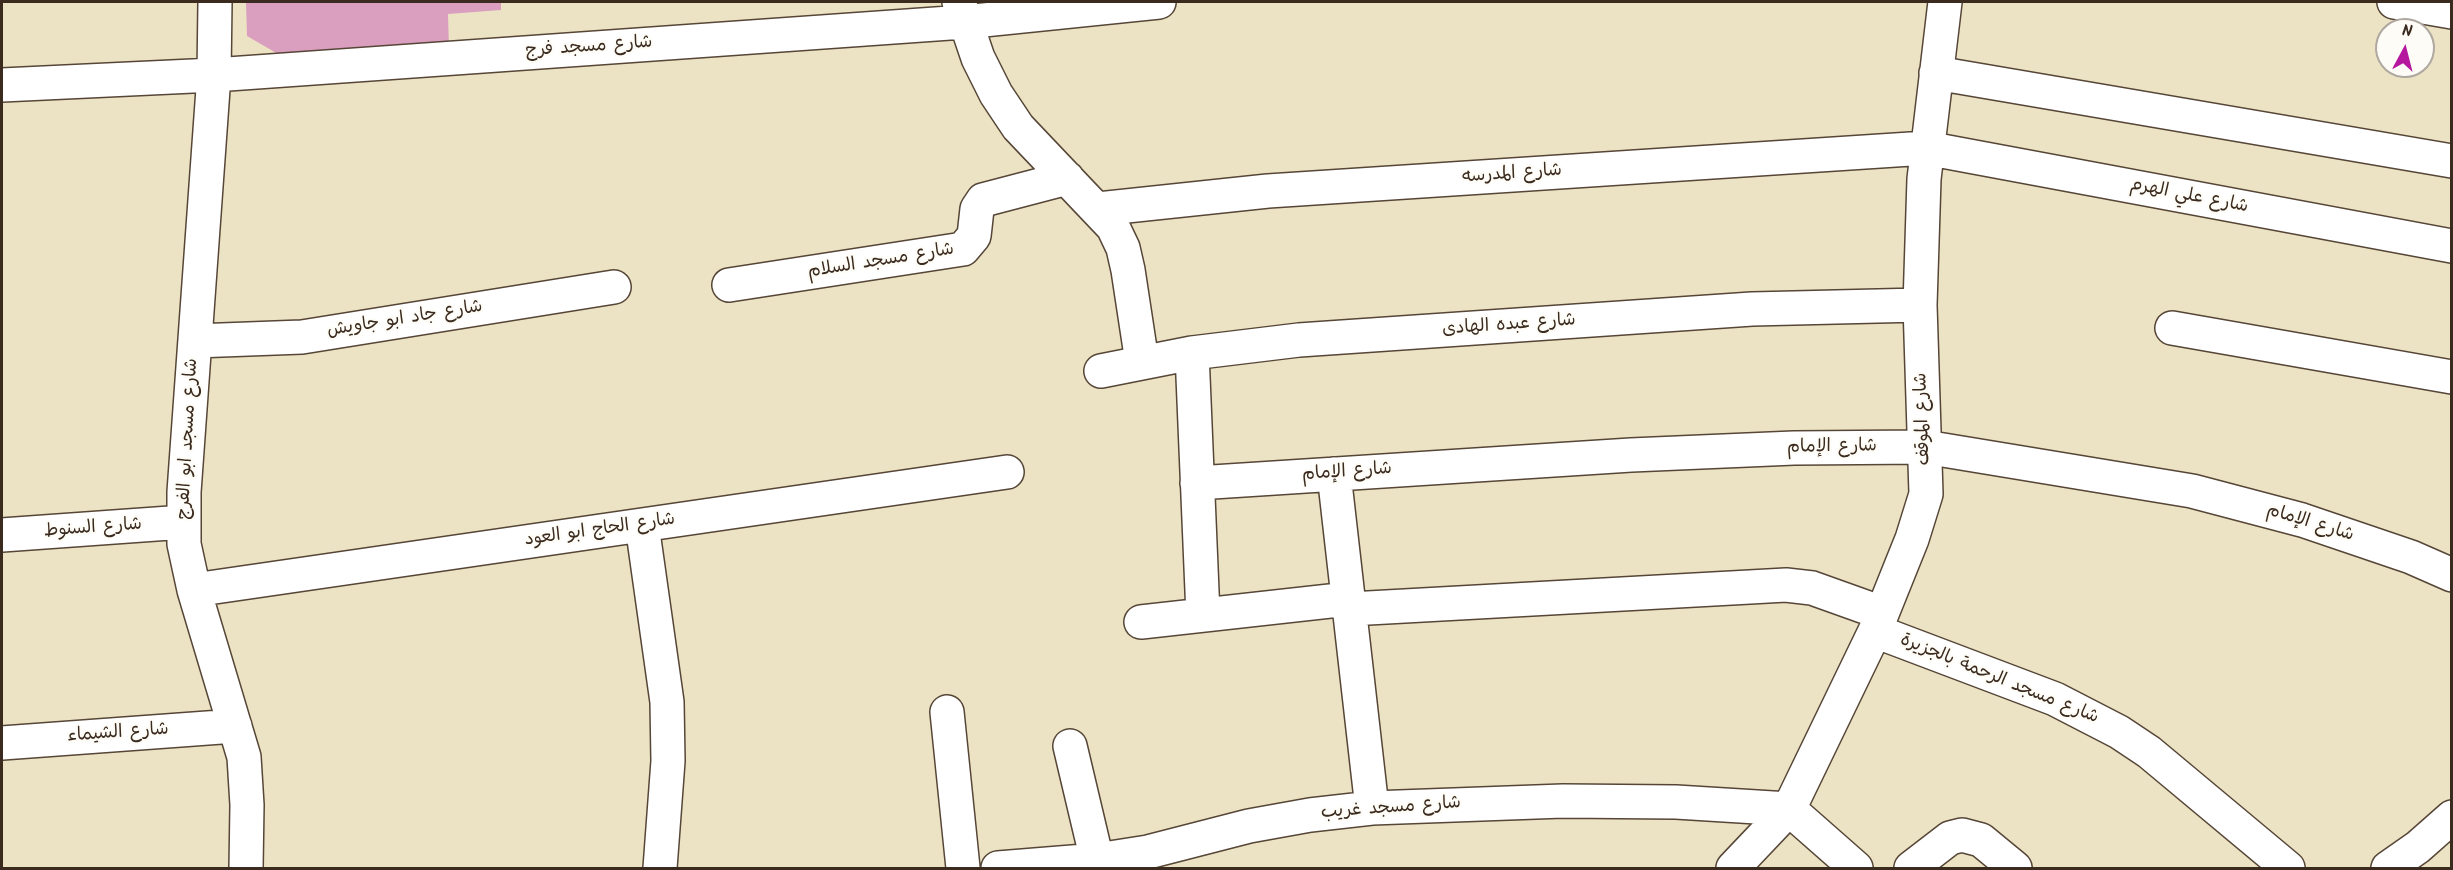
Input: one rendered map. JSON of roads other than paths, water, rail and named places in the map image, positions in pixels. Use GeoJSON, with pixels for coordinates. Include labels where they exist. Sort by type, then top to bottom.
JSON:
{"type":"FeatureCollection","features":[{"type":"Feature","properties":{"kind":"street","name":"شارع مسجد ابو الفرج"},"geometry":{"type":"LineString","coordinates":[[214,2],[214,75],[184,492],[184,544],[194,590],[244,758],[247,805],[246,868]]}},
{"type":"Feature","properties":{"kind":"street","name":"شارع مسجد فرج"},"geometry":{"type":"LineString","coordinates":[[2,85],[214,75],[961,12],[1159,2]]}},
{"type":"Feature","properties":{"kind":"street","name":"شارع الموقف"},"geometry":{"type":"LineString","coordinates":[[1733,868],[1789,809],[1879,622],[1912,539],[1926,494],[1920,305],[1926,148],[1945,2]]}},
{"type":"Feature","properties":{"kind":"street"},"geometry":{"type":"LineString","coordinates":[[2394,2],[2451,12]]}},
{"type":"Feature","properties":{"kind":"street"},"geometry":{"type":"LineString","coordinates":[[961,12],[978,58],[1001,102],[1018,127],[1098,209],[1113,227],[1124,248],[1142,362]]}},
{"type":"Feature","properties":{"kind":"street"},"geometry":{"type":"LineString","coordinates":[[1936,73],[2451,161]]}},
{"type":"Feature","properties":{"kind":"street","name":"شارع المدرسه"},"geometry":{"type":"LineString","coordinates":[[1098,209],[1268,191],[1926,148]]}},
{"type":"Feature","properties":{"kind":"street","name":"شارع علي الهرم"},"geometry":{"type":"LineString","coordinates":[[1926,148],[2451,246]]}},
{"type":"Feature","properties":{"kind":"street","name":"شارع مسجد السلام"},"geometry":{"type":"LineString","coordinates":[[729,285],[963,249],[974,236],[977,209],[983,200],[1067,178]]}},
{"type":"Feature","properties":{"kind":"street","name":"شارع جاد ابو جاويش"},"geometry":{"type":"LineString","coordinates":[[195,341],[302,337],[614,287]]}},
{"type":"Feature","properties":{"kind":"street","name":"شارع عبده الهادى"},"geometry":{"type":"LineString","coordinates":[[1101,371],[1192,353],[1299,340],[1741,309],[1920,305]]}},
{"type":"Feature","properties":{"kind":"street"},"geometry":{"type":"LineString","coordinates":[[2172,328],[2451,377]]}},
{"type":"Feature","properties":{"kind":"street"},"geometry":{"type":"LineString","coordinates":[[1192,353],[1203,615]]}},
{"type":"Feature","properties":{"kind":"street","name":"شارع الإمام"},"geometry":{"type":"LineString","coordinates":[[1197,483],[1782,448],[1925,447],[2192,491],[2302,520],[2411,557],[2451,575]]}},
{"type":"Feature","properties":{"kind":"street","name":"شارع الحاج ابو العود"},"geometry":{"type":"LineString","coordinates":[[194,590],[1007,472]]}},
{"type":"Feature","properties":{"kind":"street"},"geometry":{"type":"LineString","coordinates":[[1334,474],[1372,808]]}},
{"type":"Feature","properties":{"kind":"street","name":"شارع السنوط"},"geometry":{"type":"LineString","coordinates":[[2,535],[184,522]]}},
{"type":"Feature","properties":{"kind":"street"},"geometry":{"type":"LineString","coordinates":[[642,525],[667,702],[668,760],[660,868]]}},
{"type":"Feature","properties":{"kind":"street","name":"شارع مسجد الرحمة بالجزيرة"},"geometry":{"type":"LineString","coordinates":[[1141,622],[1349,604],[1786,585],[1812,588],[1879,622],[2055,699],[2119,732],[2148,752],[2288,868]]}},
{"type":"Feature","properties":{"kind":"street"},"geometry":{"type":"LineString","coordinates":[[947,712],[963,868]]}},
{"type":"Feature","properties":{"kind":"street","name":"شارع الشيماء"},"geometry":{"type":"LineString","coordinates":[[2,742],[235,726]]}},
{"type":"Feature","properties":{"kind":"street"},"geometry":{"type":"LineString","coordinates":[[1070,746],[1097,860]]}},
{"type":"Feature","properties":{"kind":"street","name":"شارع مسجد غريب"},"geometry":{"type":"LineString","coordinates":[[998,868],[1097,860],[1199,841],[1269,822],[1372,808],[1563,801],[1676,802],[1789,809]]}},
{"type":"Feature","properties":{"kind":"street"},"geometry":{"type":"LineString","coordinates":[[1789,809],[1856,868]]}},
{"type":"Feature","properties":{"kind":"street"},"geometry":{"type":"LineString","coordinates":[[2388,868],[2418,847],[2451,817]]}},
{"type":"Feature","properties":{"kind":"street"},"geometry":{"type":"LineString","coordinates":[[1911,868],[1950,838],[1962,835],[1981,840],[2015,868]]}}]}
